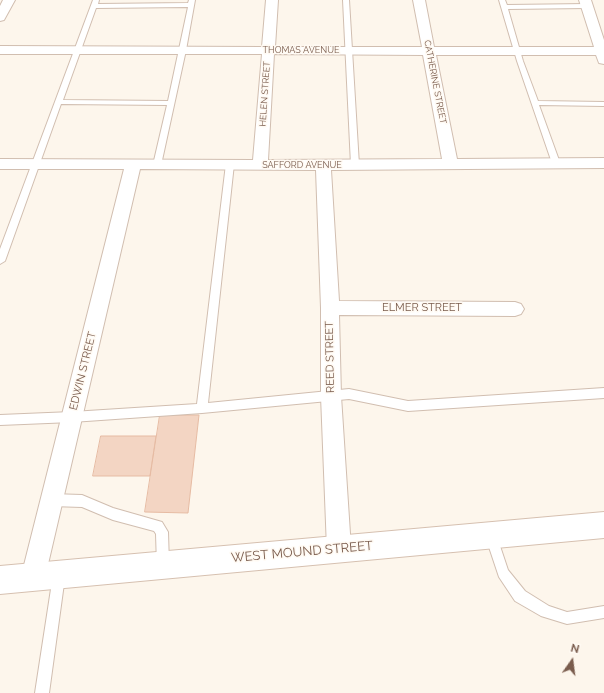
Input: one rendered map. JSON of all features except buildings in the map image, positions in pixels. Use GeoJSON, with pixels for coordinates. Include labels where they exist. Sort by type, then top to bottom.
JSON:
{"type":"FeatureCollection","features":[{"type":"Feature","properties":{"kind":"street"},"geometry":{"type":"LineString","coordinates":[[0,18],[9,0]]}},
{"type":"Feature","properties":{"kind":"street","name":"HELEN STREET"},"geometry":{"type":"LineString","coordinates":[[260,164],[272,0]]}},
{"type":"Feature","properties":{"kind":"street","name":"CATHERINE STREET"},"geometry":{"type":"LineString","coordinates":[[419,0],[450,163]]}},
{"type":"Feature","properties":{"kind":"street"},"geometry":{"type":"LineString","coordinates":[[588,2],[603,55]]}},
{"type":"Feature","properties":{"kind":"street","name":"THOMAS AVENUE"},"geometry":{"type":"LineString","coordinates":[[0,50],[518,51],[603,55]]}},
{"type":"Feature","properties":{"kind":"street","name":"SAFFORD AVENUE"},"geometry":{"type":"LineString","coordinates":[[0,164],[355,165],[450,163],[604,163]]}},
{"type":"Feature","properties":{"kind":"street","name":"EDWIN STREET"},"geometry":{"type":"LineString","coordinates":[[33,577],[133,165]]}},
{"type":"Feature","properties":{"kind":"street","name":"REED STREET"},"geometry":{"type":"LineString","coordinates":[[324,165],[330,308],[331,396],[339,549]]}},
{"type":"Feature","properties":{"kind":"street","name":"ELMER STREET"},"geometry":{"type":"LineString","coordinates":[[330,308],[515,309]]}},
{"type":"Feature","properties":{"kind":"street","name":"WEST MOUND STREET"},"geometry":{"type":"LineString","coordinates":[[0,580],[604,525]]}},
{"type":"Feature","properties":{"kind":"lane"},"geometry":{"type":"LineString","coordinates":[[346,0],[355,165]]}},
{"type":"Feature","properties":{"kind":"lane"},"geometry":{"type":"LineString","coordinates":[[556,163],[534,103],[503,3],[588,2]]}},
{"type":"Feature","properties":{"kind":"lane"},"geometry":{"type":"LineString","coordinates":[[0,261],[95,3],[191,3],[183,50],[158,165]]}},
{"type":"Feature","properties":{"kind":"lane"},"geometry":{"type":"LineString","coordinates":[[59,102],[171,103]]}},
{"type":"Feature","properties":{"kind":"lane"},"geometry":{"type":"LineString","coordinates":[[534,103],[604,104]]}},
{"type":"Feature","properties":{"kind":"lane"},"geometry":{"type":"LineString","coordinates":[[202,408],[230,164]]}},
{"type":"Feature","properties":{"kind":"lane"},"geometry":{"type":"LineString","coordinates":[[0,420],[72,417],[202,408],[349,394],[408,406],[604,392]]}},
{"type":"Feature","properties":{"kind":"lane"},"geometry":{"type":"LineString","coordinates":[[51,500],[82,501],[113,514],[158,526],[162,532],[163,565]]}},
{"type":"Feature","properties":{"kind":"lane"},"geometry":{"type":"LineString","coordinates":[[491,535],[502,573],[520,596],[546,611],[567,618],[604,612]]}},
{"type":"Feature","properties":{"kind":"lane"},"geometry":{"type":"LineString","coordinates":[[42,693],[59,574]]}}]}
